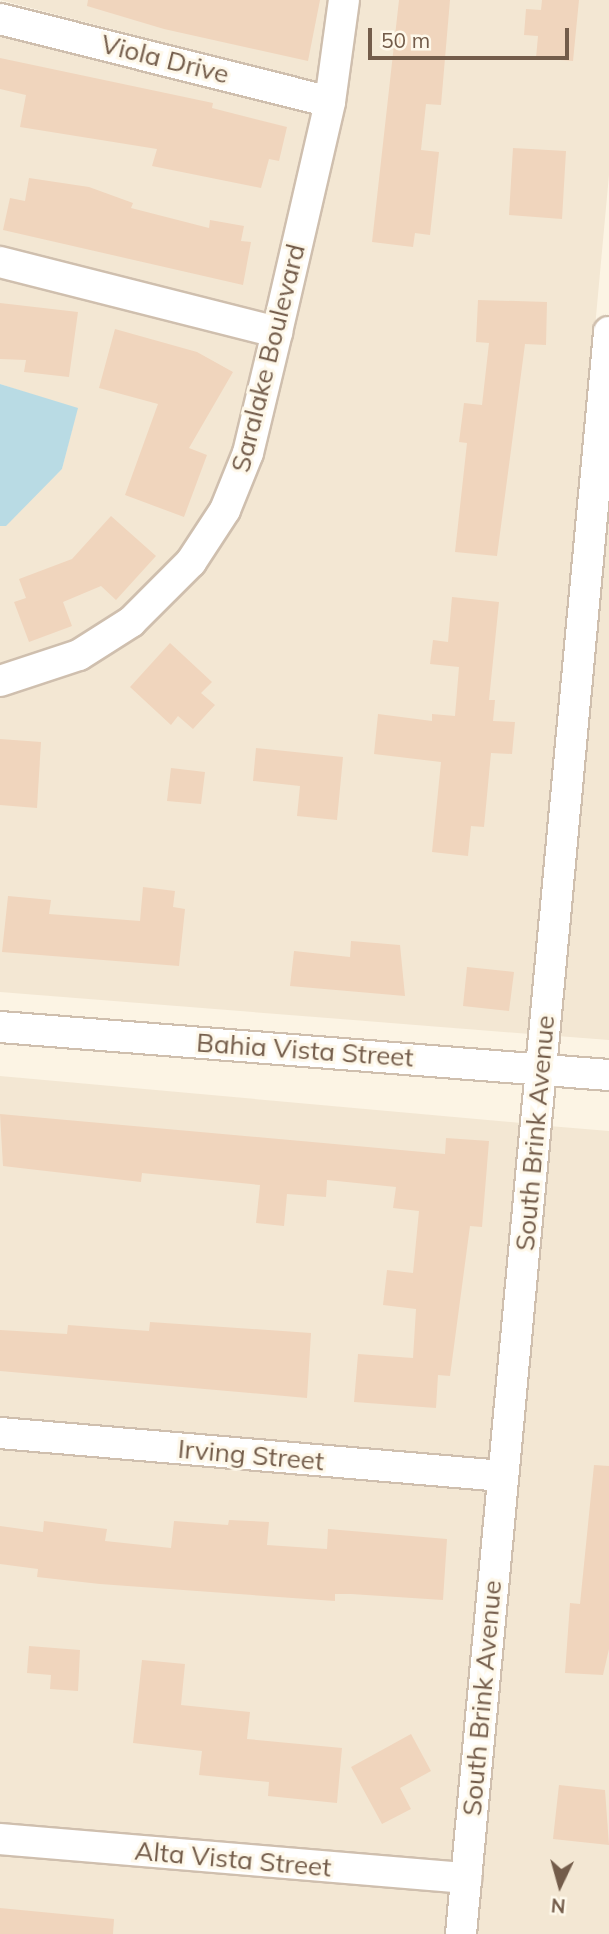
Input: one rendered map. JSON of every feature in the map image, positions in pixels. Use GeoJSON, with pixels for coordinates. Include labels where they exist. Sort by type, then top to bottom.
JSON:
{"type":"FeatureCollection","features":[{"type":"Feature","properties":{"kind":"street","name":"Saralake Boulevard"},"geometry":{"type":"LineString","coordinates":[[0,681],[103,641],[153,604],[191,562],[236,484],[277,332],[330,102],[344,0]]}},
{"type":"Feature","properties":{"kind":"street","name":"Viola Drive"},"geometry":{"type":"LineString","coordinates":[[0,19],[330,102]]}},
{"type":"Feature","properties":{"kind":"street"},"geometry":{"type":"LineString","coordinates":[[0,262],[277,332]]}},
{"type":"Feature","properties":{"kind":"street","name":"South Brink Avenue"},"geometry":{"type":"LineString","coordinates":[[461,1934],[609,332]]}},
{"type":"Feature","properties":{"kind":"street","name":"Bahia Vista Street"},"geometry":{"type":"LineString","coordinates":[[0,1027],[609,1075]]}},
{"type":"Feature","properties":{"kind":"street","name":"Irving Street"},"geometry":{"type":"LineString","coordinates":[[0,1433],[503,1476]]}},
{"type":"Feature","properties":{"kind":"street","name":"Alta Vista Street"},"geometry":{"type":"LineString","coordinates":[[0,1839],[466,1878]]}},
{"type":"Feature","properties":{"kind":"shaded area"},"geometry":{"type":"Polygon","coordinates":[[[0,0],[330,0],[319,83],[0,0]]]}},
{"type":"Feature","properties":{"kind":"shaded area"},"geometry":{"type":"Polygon","coordinates":[[[358,0],[609,0],[609,175],[530,1034],[0,992],[0,697],[85,669],[139,635],[182,595],[236,519],[261,457],[347,91],[358,0]]]}},
{"type":"Feature","properties":{"kind":"shaded area"},"geometry":{"type":"Polygon","coordinates":[[[0,35],[313,113],[267,313],[0,246],[0,35]]]}},
{"type":"Feature","properties":{"kind":"shaded area"},"geometry":{"type":"Polygon","coordinates":[[[0,279],[260,344],[234,448],[213,502],[180,552],[123,610],[74,641],[0,666],[0,526],[62,469],[77,409],[0,384],[0,279]]]}},
{"type":"Feature","properties":{"kind":"shaded area"},"geometry":{"type":"Polygon","coordinates":[[[609,484],[609,1040],[557,1036],[609,484]]]}},
{"type":"Feature","properties":{"kind":"shaded area"},"geometry":{"type":"Polygon","coordinates":[[[0,1076],[521,1123],[490,1459],[0,1418],[0,1076]]]}},
{"type":"Feature","properties":{"kind":"shaded area"},"geometry":{"type":"Polygon","coordinates":[[[549,1126],[609,1131],[609,1934],[475,1934],[549,1126]]]}},
{"type":"Feature","properties":{"kind":"shaded area"},"geometry":{"type":"Polygon","coordinates":[[[0,1449],[488,1490],[453,1861],[0,1824],[0,1449]]]}},
{"type":"Feature","properties":{"kind":"shaded area"},"geometry":{"type":"Polygon","coordinates":[[[0,1855],[450,1892],[447,1934],[0,1934],[0,1855]]]}},
{"type":"Feature","properties":{"kind":"water"},"geometry":{"type":"Polygon","coordinates":[[[0,384],[78,408],[62,469],[6,526],[0,526],[0,384]]]}},
{"type":"Feature","properties":{"kind":"building"},"geometry":{"type":"Polygon","coordinates":[[[88,0],[320,0],[308,61],[164,29],[87,6],[88,0]]]}},
{"type":"Feature","properties":{"kind":"building"},"geometry":{"type":"Polygon","coordinates":[[[399,0],[450,0],[441,105],[426,104],[421,150],[439,152],[430,235],[415,233],[413,247],[372,242],[399,0]]]}},
{"type":"Feature","properties":{"kind":"building"},"geometry":{"type":"Polygon","coordinates":[[[542,0],[579,0],[573,61],[536,58],[538,36],[524,35],[526,9],[541,10],[542,0]]]}},
{"type":"Feature","properties":{"kind":"building"},"geometry":{"type":"Polygon","coordinates":[[[0,58],[213,103],[212,108],[287,127],[279,161],[269,159],[261,188],[152,166],[157,149],[20,127],[26,95],[0,89],[0,58]]]}},
{"type":"Feature","properties":{"kind":"building"},"geometry":{"type":"Polygon","coordinates":[[[513,148],[566,151],[562,219],[509,215],[513,148]]]}},
{"type":"Feature","properties":{"kind":"building"},"geometry":{"type":"Polygon","coordinates":[[[29,178],[89,187],[133,203],[131,208],[209,228],[210,220],[244,226],[241,241],[251,242],[243,285],[3,230],[10,198],[25,201],[29,178]]]}},
{"type":"Feature","properties":{"kind":"building"},"geometry":{"type":"Polygon","coordinates":[[[478,300],[547,302],[546,345],[525,344],[497,556],[455,552],[467,443],[459,442],[464,403],[482,405],[489,343],[476,342],[478,300]]]}},
{"type":"Feature","properties":{"kind":"building"},"geometry":{"type":"Polygon","coordinates":[[[0,303],[78,312],[69,377],[24,372],[26,360],[0,359],[0,303]]]}},
{"type":"Feature","properties":{"kind":"building"},"geometry":{"type":"Polygon","coordinates":[[[115,329],[197,352],[233,372],[189,448],[207,455],[184,517],[125,495],[158,404],[99,388],[115,329]]]}},
{"type":"Feature","properties":{"kind":"building"},"geometry":{"type":"Polygon","coordinates":[[[111,516],[156,556],[116,600],[101,586],[63,602],[72,626],[29,642],[14,602],[26,598],[19,579],[72,559],[111,516]]]}},
{"type":"Feature","properties":{"kind":"building"},"geometry":{"type":"Polygon","coordinates":[[[452,597],[499,602],[489,700],[495,700],[493,721],[515,722],[512,754],[491,753],[484,827],[471,826],[468,856],[432,852],[441,762],[374,754],[378,714],[432,721],[432,714],[455,716],[459,667],[430,664],[433,640],[448,642],[452,597]]]}},
{"type":"Feature","properties":{"kind":"building"},"geometry":{"type":"Polygon","coordinates":[[[170,643],[212,682],[201,693],[215,705],[193,729],[178,716],[171,725],[130,687],[170,643]]]}},
{"type":"Feature","properties":{"kind":"building"},"geometry":{"type":"Polygon","coordinates":[[[0,739],[41,742],[37,808],[0,805],[0,739]]]}},
{"type":"Feature","properties":{"kind":"building"},"geometry":{"type":"Polygon","coordinates":[[[256,748],[343,757],[337,820],[297,816],[300,786],[253,781],[256,748]]]}},
{"type":"Feature","properties":{"kind":"building"},"geometry":{"type":"Polygon","coordinates":[[[171,768],[205,772],[201,804],[167,801],[171,768]]]}},
{"type":"Feature","properties":{"kind":"building"},"geometry":{"type":"Polygon","coordinates":[[[143,887],[175,891],[173,907],[185,909],[179,966],[2,952],[8,896],[51,900],[49,914],[140,921],[143,887]]]}},
{"type":"Feature","properties":{"kind":"building"},"geometry":{"type":"Polygon","coordinates":[[[351,941],[400,945],[405,996],[290,986],[294,951],[350,957],[351,941]]]}},
{"type":"Feature","properties":{"kind":"building"},"geometry":{"type":"Polygon","coordinates":[[[467,967],[514,972],[509,1011],[463,1006],[467,967]]]}},
{"type":"Feature","properties":{"kind":"building"},"geometry":{"type":"Polygon","coordinates":[[[0,1114],[445,1154],[446,1138],[489,1141],[482,1227],[470,1226],[450,1376],[438,1375],[436,1408],[354,1402],[358,1354],[413,1358],[416,1309],[383,1305],[387,1270],[413,1273],[419,1211],[393,1208],[396,1187],[327,1180],[326,1197],[287,1194],[284,1226],[256,1223],[260,1185],[142,1173],[141,1182],[3,1166],[0,1114]]]}},
{"type":"Feature","properties":{"kind":"building"},"geometry":{"type":"Polygon","coordinates":[[[150,1322],[311,1333],[307,1398],[0,1371],[0,1330],[67,1334],[68,1325],[149,1331],[150,1322]]]}},
{"type":"Feature","properties":{"kind":"building"},"geometry":{"type":"Polygon","coordinates":[[[594,1465],[609,1466],[609,1649],[603,1675],[565,1673],[570,1603],[580,1604],[594,1465]]]}},
{"type":"Feature","properties":{"kind":"building"},"geometry":{"type":"Polygon","coordinates":[[[229,1520],[269,1522],[267,1545],[327,1549],[328,1529],[447,1539],[443,1600],[335,1594],[335,1601],[100,1584],[37,1577],[38,1569],[0,1564],[0,1526],[43,1532],[44,1521],[107,1529],[105,1541],[171,1548],[174,1521],[228,1525],[229,1520]]]}},
{"type":"Feature","properties":{"kind":"building"},"geometry":{"type":"Polygon","coordinates":[[[29,1646],[80,1650],[78,1691],[50,1689],[51,1675],[27,1673],[29,1646]]]}},
{"type":"Feature","properties":{"kind":"building"},"geometry":{"type":"Polygon","coordinates":[[[142,1660],[185,1664],[181,1705],[250,1712],[247,1739],[342,1748],[337,1803],[268,1796],[269,1782],[199,1775],[202,1751],[133,1743],[142,1660]]]}},
{"type":"Feature","properties":{"kind":"building"},"geometry":{"type":"Polygon","coordinates":[[[411,1734],[431,1771],[400,1788],[411,1809],[382,1824],[351,1767],[411,1734]]]}},
{"type":"Feature","properties":{"kind":"building"},"geometry":{"type":"Polygon","coordinates":[[[559,1785],[605,1790],[609,1845],[553,1839],[559,1785]]]}},
{"type":"Feature","properties":{"kind":"building"},"geometry":{"type":"Polygon","coordinates":[[[0,1908],[114,1919],[113,1934],[0,1934],[0,1908]]]}}]}
